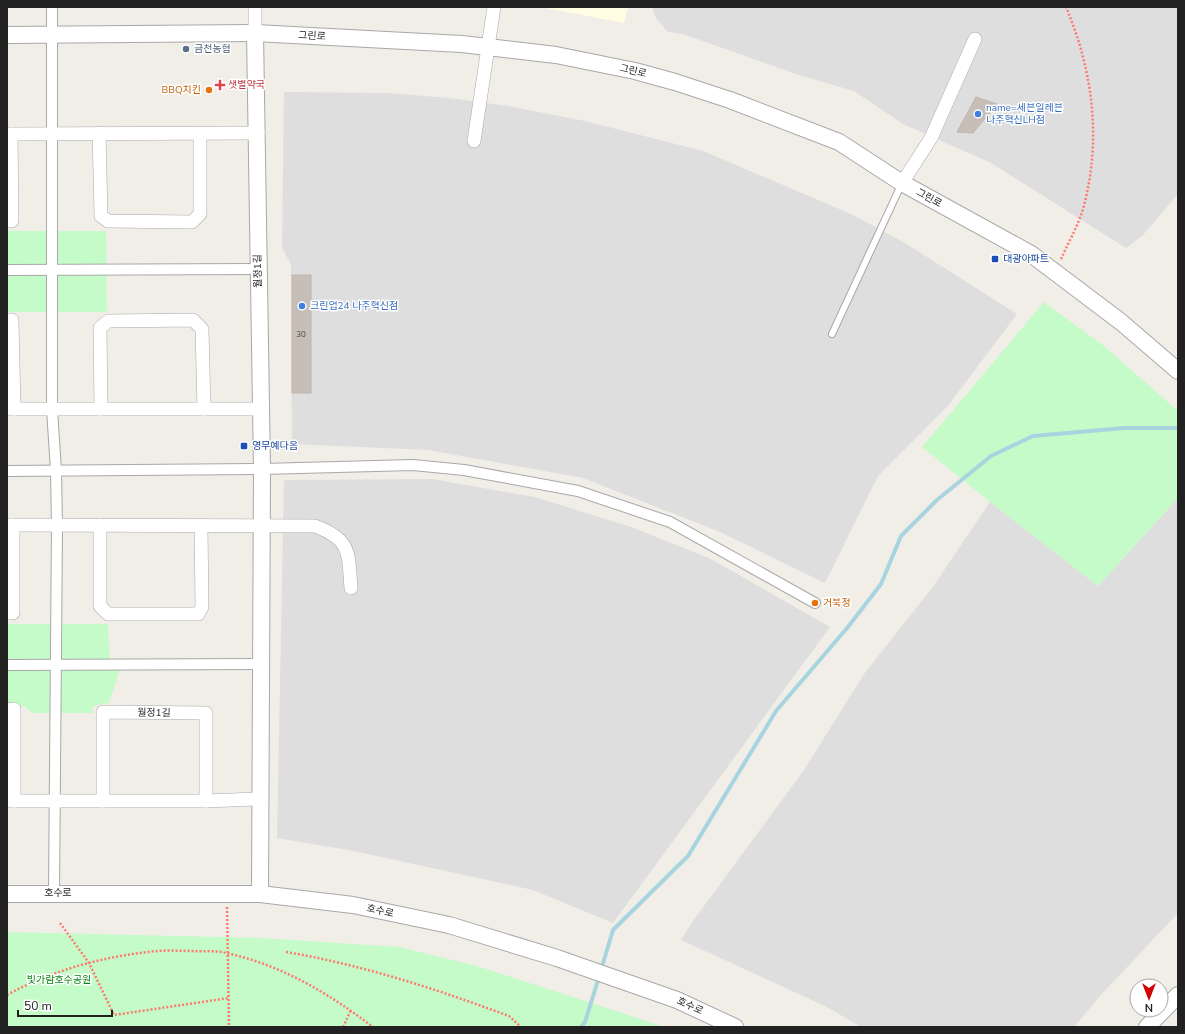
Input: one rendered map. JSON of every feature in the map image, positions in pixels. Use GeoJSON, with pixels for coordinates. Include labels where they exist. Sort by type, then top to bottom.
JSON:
{"type":"FeatureCollection","features":[{"type":"Feature","properties":{"kind":"street"},"geometry":{"type":"LineString","coordinates":[[52,7],[52,409],[56,470],[57,525],[54,893]]}},
{"type":"Feature","properties":{"kind":"street"},"geometry":{"type":"LineString","coordinates":[[255,7],[255,33]]}},
{"type":"Feature","properties":{"kind":"street"},"geometry":{"type":"LineString","coordinates":[[474,141],[494,7]]}},
{"type":"Feature","properties":{"kind":"street","name":"그린로"},"geometry":{"type":"LineString","coordinates":[[7,35],[255,33],[488,46],[556,55],[635,71],[730,100],[839,142],[902,183],[1031,254],[1120,322],[1178,371]]}},
{"type":"Feature","properties":{"kind":"street","name":"월정1길"},"geometry":{"type":"LineString","coordinates":[[255,33],[258,133],[258,269],[262,469],[259,799],[260,894]]}},
{"type":"Feature","properties":{"kind":"street"},"geometry":{"type":"LineString","coordinates":[[902,183],[931,138],[975,39]]}},
{"type":"Feature","properties":{"kind":"street"},"geometry":{"type":"LineString","coordinates":[[99,133],[101,216],[108,221],[192,222],[200,214],[200,133]]}},
{"type":"Feature","properties":{"kind":"street"},"geometry":{"type":"LineString","coordinates":[[7,221],[12,221],[9,134],[258,133]]}},
{"type":"Feature","properties":{"kind":"street"},"geometry":{"type":"LineString","coordinates":[[7,270],[258,269]]}},
{"type":"Feature","properties":{"kind":"street"},"geometry":{"type":"LineString","coordinates":[[7,320],[12,320],[10,409],[261,409]]}},
{"type":"Feature","properties":{"kind":"street"},"geometry":{"type":"LineString","coordinates":[[100,409],[100,328],[108,321],[193,320],[202,329],[204,408]]}},
{"type":"Feature","properties":{"kind":"street"},"geometry":{"type":"LineString","coordinates":[[7,471],[262,469],[413,465],[464,470],[578,491],[670,522],[815,603]]}},
{"type":"Feature","properties":{"kind":"street"},"geometry":{"type":"LineString","coordinates":[[7,613],[13,613],[10,525],[314,526],[334,535],[341,540],[349,558],[351,588]]}},
{"type":"Feature","properties":{"kind":"street"},"geometry":{"type":"LineString","coordinates":[[100,525],[100,606],[108,614],[198,614],[202,608],[201,525]]}},
{"type":"Feature","properties":{"kind":"street"},"geometry":{"type":"LineString","coordinates":[[7,665],[261,664]]}},
{"type":"Feature","properties":{"kind":"street"},"geometry":{"type":"LineString","coordinates":[[7,710],[14,710],[10,801],[206,801],[259,799]]}},
{"type":"Feature","properties":{"kind":"street","name":"월정1길"},"geometry":{"type":"LineString","coordinates":[[103,801],[103,712],[206,713],[206,801]]}},
{"type":"Feature","properties":{"kind":"street","name":"호수로"},"geometry":{"type":"LineString","coordinates":[[7,894],[260,894],[353,905],[441,924],[558,958],[645,987],[735,1027]]}},
{"type":"Feature","properties":{"kind":"street"},"geometry":{"type":"LineString","coordinates":[[1147,1027],[1178,995]]}},
{"type":"Feature","properties":{"kind":"lane"},"geometry":{"type":"LineString","coordinates":[[832,334],[902,183]]}},
{"type":"Feature","properties":{"kind":"path"},"geometry":{"type":"LineString","coordinates":[[1055,272],[1083,210],[1094,132],[1092,103],[1082,51],[1066,7]]}},
{"type":"Feature","properties":{"kind":"path"},"geometry":{"type":"LineString","coordinates":[[227,893],[228,1027]]}},
{"type":"Feature","properties":{"kind":"path"},"geometry":{"type":"LineString","coordinates":[[60,923],[89,964],[114,1015],[228,998]]}},
{"type":"Feature","properties":{"kind":"path"},"geometry":{"type":"LineString","coordinates":[[7,995],[34,981],[105,959],[158,950],[228,953],[270,965],[296,976],[350,1010],[373,1027]]}},
{"type":"Feature","properties":{"kind":"path"},"geometry":{"type":"LineString","coordinates":[[286,952],[366,968],[419,984],[509,1016],[521,1027]]}},
{"type":"Feature","properties":{"kind":"path"},"geometry":{"type":"LineString","coordinates":[[343,1027],[350,1010]]}},
{"type":"Feature","properties":{"kind":"shaded area"},"geometry":{"type":"Polygon","coordinates":[[[541,7],[628,7],[624,23],[541,7]]]}},
{"type":"Feature","properties":{"kind":"shaded area"},"geometry":{"type":"Polygon","coordinates":[[[652,7],[1178,7],[1178,194],[1143,235],[1126,248],[991,163],[903,124],[854,91],[799,75],[683,34],[668,32],[656,18],[652,7]]]}},
{"type":"Feature","properties":{"kind":"shaded area"},"geometry":{"type":"Polygon","coordinates":[[[284,92],[388,93],[449,98],[508,106],[585,121],[703,151],[851,214],[905,243],[1017,314],[947,407],[878,476],[825,583],[720,532],[583,478],[428,450],[292,444],[291,265],[282,247],[284,92]]]}},
{"type":"Feature","properties":{"kind":"shaded area"},"geometry":{"type":"Polygon","coordinates":[[[432,479],[535,497],[631,527],[709,558],[830,627],[613,923],[533,890],[354,851],[277,838],[284,480],[432,479]]]}},
{"type":"Feature","properties":{"kind":"shaded area"},"geometry":{"type":"Polygon","coordinates":[[[1178,498],[1178,913],[1099,997],[1074,1027],[861,1027],[825,1006],[681,940],[693,921],[804,770],[864,674],[932,588],[990,502],[1098,586],[1178,498]]]}},
{"type":"Feature","properties":{"kind":"green space"},"geometry":{"type":"Polygon","coordinates":[[[7,231],[106,231],[107,312],[7,312],[7,231]]]}},
{"type":"Feature","properties":{"kind":"green space"},"geometry":{"type":"Polygon","coordinates":[[[1044,302],[1104,346],[1178,411],[1178,498],[1098,586],[922,447],[1044,302]]]}},
{"type":"Feature","properties":{"kind":"green space"},"geometry":{"type":"Polygon","coordinates":[[[7,624],[108,624],[110,669],[120,669],[109,703],[97,705],[92,708],[93,713],[33,713],[24,706],[7,705],[7,624]]]}},
{"type":"Feature","properties":{"kind":"green space","name":"빛가람호수공원"},"geometry":{"type":"Polygon","coordinates":[[[7,932],[262,938],[399,947],[477,966],[665,1027],[7,1027],[7,932]]]}},
{"type":"Feature","properties":{"kind":"building","name":"name=세븐일레븐 나주혁신LH점"},"geometry":{"type":"Polygon","coordinates":[[[976,97],[997,104],[973,133],[957,132],[976,97]]]}},
{"type":"Feature","properties":{"kind":"building"},"geometry":{"type":"Polygon","coordinates":[[[292,275],[311,275],[311,393],[292,393],[292,275]]]}},
{"type":"Feature","properties":{"kind":"waterway"},"geometry":{"type":"LineString","coordinates":[[601,970],[613,930],[688,856],[776,711],[848,627],[881,584],[901,536],[937,500],[991,456],[1033,436],[1124,428],[1178,428]]}},
{"type":"Feature","properties":{"kind":"waterway"},"geometry":{"type":"LineString","coordinates":[[581,1027],[585,1022],[599,977]]}},
{"type":"Feature","properties":{"kind":"place","name":"금천농협"},"geometry":{"type":"Point","coordinates":[186,49]}},
{"type":"Feature","properties":{"kind":"place","name":"샛별약국"},"geometry":{"type":"Point","coordinates":[220,85]}},
{"type":"Feature","properties":{"kind":"place","name":"BBQ치킨"},"geometry":{"type":"Point","coordinates":[209,90]}},
{"type":"Feature","properties":{"kind":"place","name":"name=세븐일레븐 나주혁신LH점"},"geometry":{"type":"Point","coordinates":[978,114]}},
{"type":"Feature","properties":{"kind":"place","name":"대광아파트"},"geometry":{"type":"Point","coordinates":[995,259]}},
{"type":"Feature","properties":{"kind":"place","name":"크린업24 나주혁신점"},"geometry":{"type":"Point","coordinates":[302,306]}},
{"type":"Feature","properties":{"kind":"place","name":"영무예다음"},"geometry":{"type":"Point","coordinates":[244,446]}},
{"type":"Feature","properties":{"kind":"place","name":"거북정"},"geometry":{"type":"Point","coordinates":[815,603]}}]}
